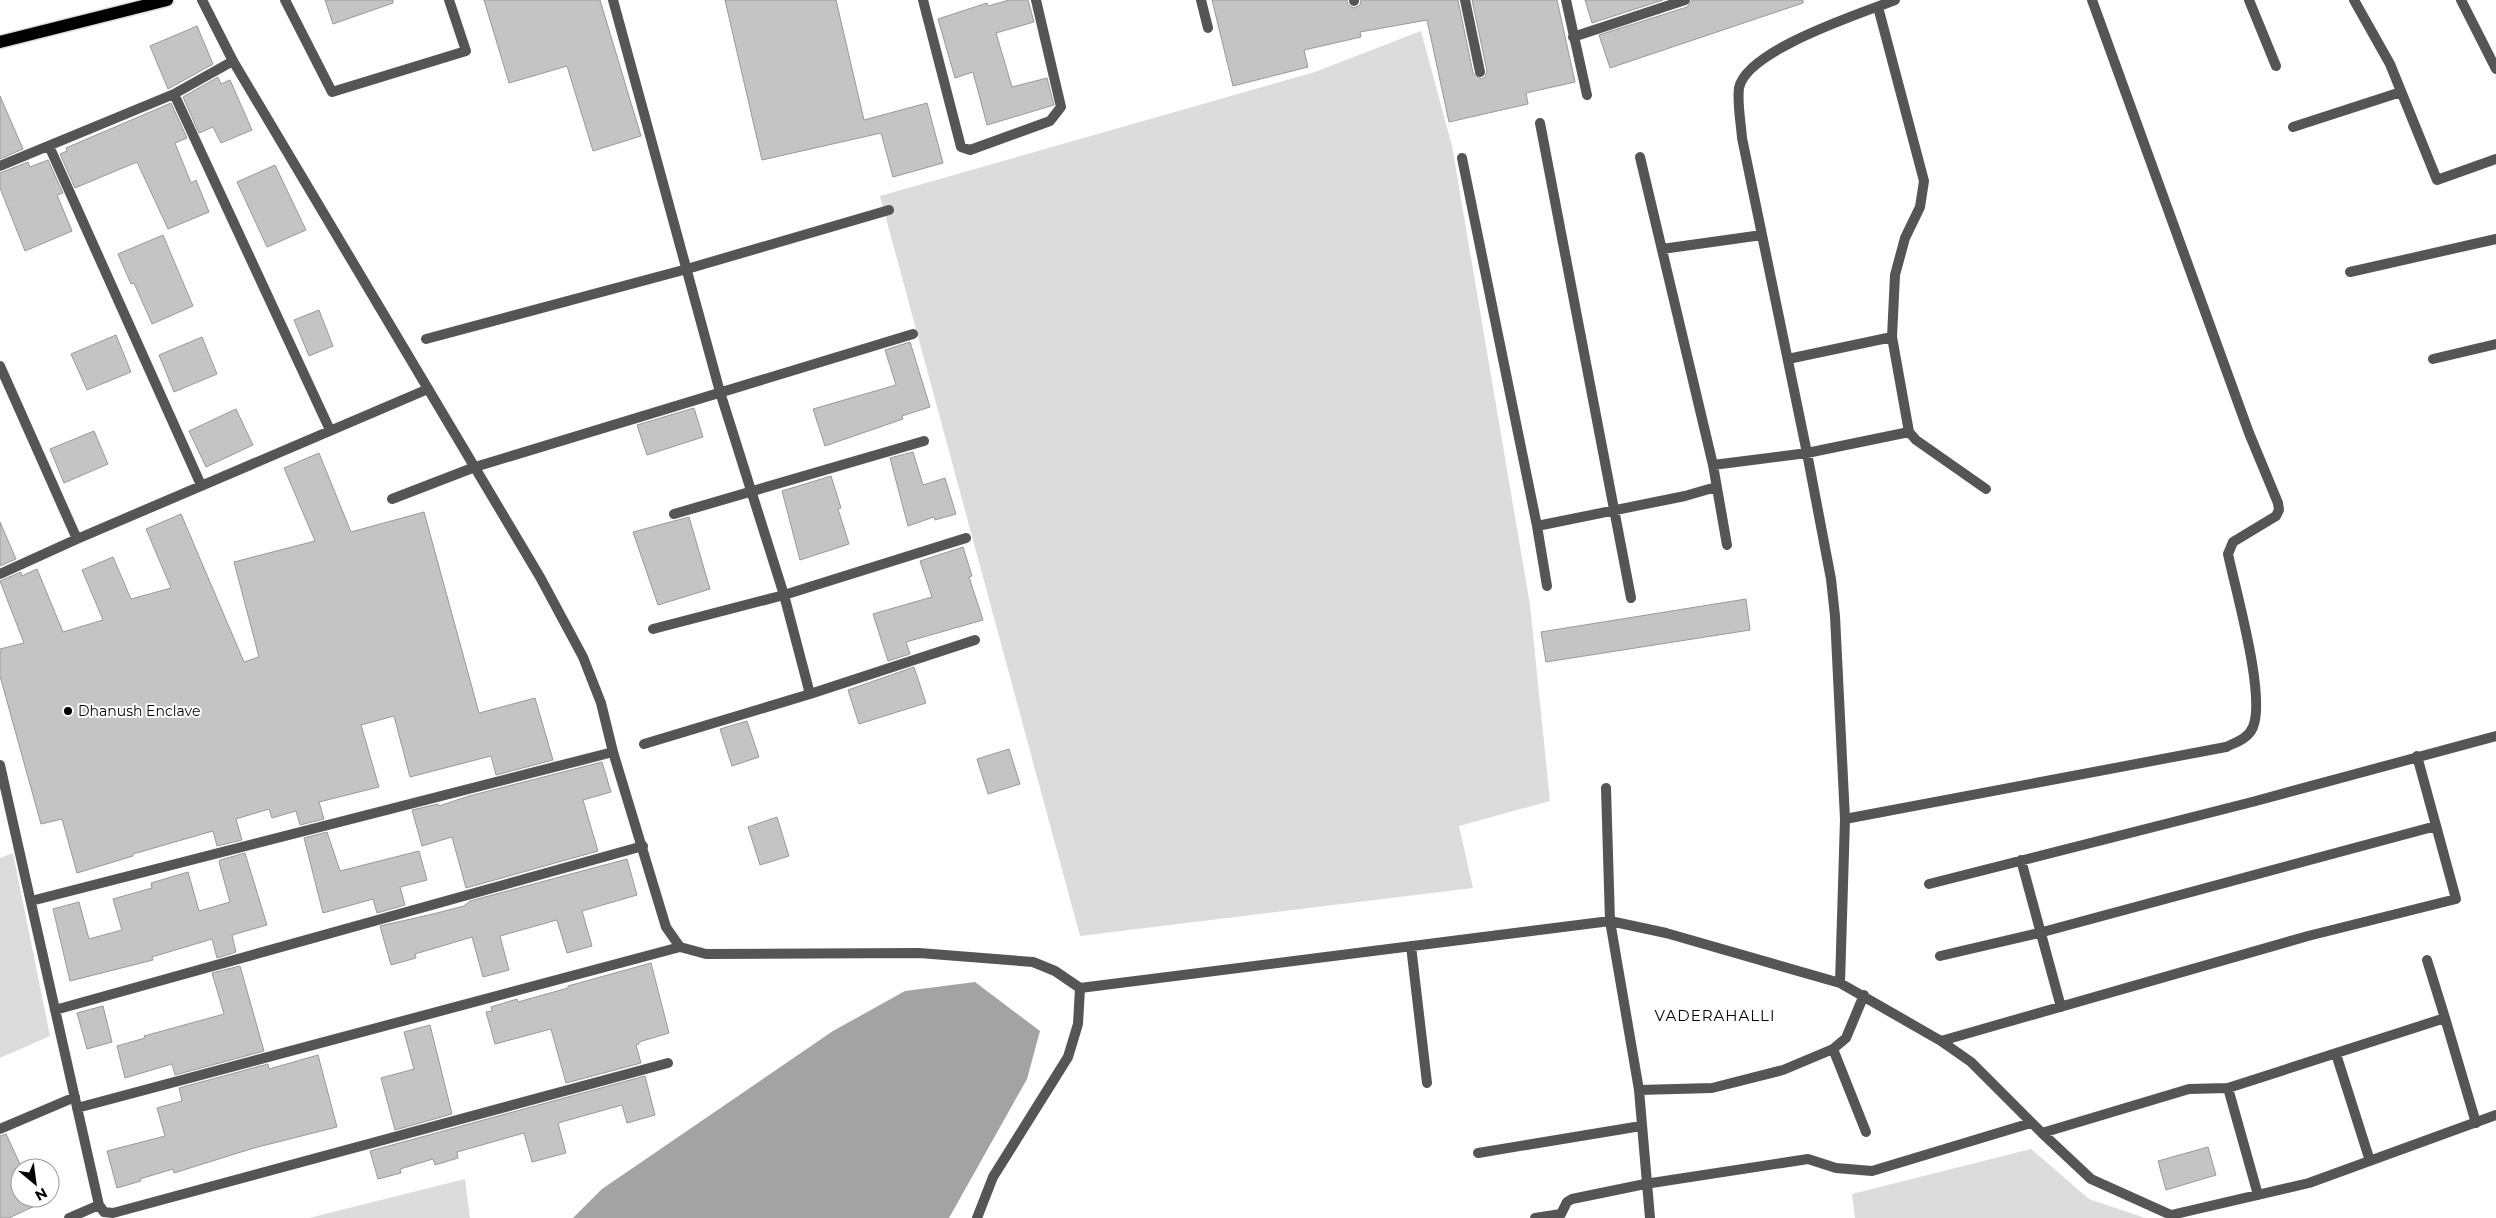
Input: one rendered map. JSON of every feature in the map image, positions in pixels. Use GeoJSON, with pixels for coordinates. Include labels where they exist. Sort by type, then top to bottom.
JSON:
{"type":"FeatureCollection","features":[{"type":"Feature","properties":{"kind":"main road"},"geometry":{"type":"LineString","coordinates":[[0,42],[167,0]]}},
{"type":"Feature","properties":{"kind":"street"},"geometry":{"type":"LineString","coordinates":[[202,0],[233,61],[540,577],[583,657],[600,703],[666,927],[680,948]]}},
{"type":"Feature","properties":{"kind":"street"},"geometry":{"type":"LineString","coordinates":[[285,0],[332,92],[466,51],[449,0]]}},
{"type":"Feature","properties":{"kind":"street"},"geometry":{"type":"LineString","coordinates":[[613,0],[720,392],[784,595],[810,694]]}},
{"type":"Feature","properties":{"kind":"street"},"geometry":{"type":"LineString","coordinates":[[923,0],[961,147],[970,150],[1050,121],[1061,107],[1036,0]]}},
{"type":"Feature","properties":{"kind":"street"},"geometry":{"type":"LineString","coordinates":[[1201,0],[1208,28]]}},
{"type":"Feature","properties":{"kind":"street"},"geometry":{"type":"LineString","coordinates":[[1465,0],[1480,72]]}},
{"type":"Feature","properties":{"kind":"street"},"geometry":{"type":"LineString","coordinates":[[1566,0],[1587,95]]}},
{"type":"Feature","properties":{"kind":"street"},"geometry":{"type":"LineString","coordinates":[[1573,37],[1685,0]]}},
{"type":"Feature","properties":{"kind":"street"},"geometry":{"type":"LineString","coordinates":[[1840,983],[1844,819],[1835,616],[1831,579],[1807,452],[1742,138],[1740,87],[1753,67],[1796,39],[1895,0]]}},
{"type":"Feature","properties":{"kind":"street"},"geometry":{"type":"LineString","coordinates":[[1844,819],[2226,747],[2244,739],[2252,729],[2258,710],[2255,682],[2228,554],[2233,542],[2276,516],[2279,510],[2278,503],[2249,433],[2092,0]]}},
{"type":"Feature","properties":{"kind":"street"},"geometry":{"type":"LineString","coordinates":[[2249,0],[2276,66]]}},
{"type":"Feature","properties":{"kind":"street"},"geometry":{"type":"LineString","coordinates":[[2354,0],[2390,64],[2437,180],[2496,159]]}},
{"type":"Feature","properties":{"kind":"street"},"geometry":{"type":"LineString","coordinates":[[2461,0],[2496,69]]}},
{"type":"Feature","properties":{"kind":"street"},"geometry":{"type":"LineString","coordinates":[[1878,7],[1924,181],[1920,207],[1905,238],[1896,275],[1892,337],[1909,432],[1916,440],[1986,489]]}},
{"type":"Feature","properties":{"kind":"street"},"geometry":{"type":"LineString","coordinates":[[0,166],[174,94],[233,61]]}},
{"type":"Feature","properties":{"kind":"street"},"geometry":{"type":"LineString","coordinates":[[2293,127],[2401,92]]}},
{"type":"Feature","properties":{"kind":"street"},"geometry":{"type":"LineString","coordinates":[[174,94],[330,430]]}},
{"type":"Feature","properties":{"kind":"street"},"geometry":{"type":"LineString","coordinates":[[1540,122],[1616,510],[1631,598]]}},
{"type":"Feature","properties":{"kind":"street"},"geometry":{"type":"LineString","coordinates":[[48,146],[201,485]]}},
{"type":"Feature","properties":{"kind":"street"},"geometry":{"type":"LineString","coordinates":[[1640,157],[1713,465],[1727,545]]}},
{"type":"Feature","properties":{"kind":"street"},"geometry":{"type":"LineString","coordinates":[[1462,158],[1537,526],[1547,586]]}},
{"type":"Feature","properties":{"kind":"street"},"geometry":{"type":"LineString","coordinates":[[426,339],[687,269],[888,210]]}},
{"type":"Feature","properties":{"kind":"street"},"geometry":{"type":"LineString","coordinates":[[1662,249],[1762,235]]}},
{"type":"Feature","properties":{"kind":"street"},"geometry":{"type":"LineString","coordinates":[[2350,272],[2496,239]]}},
{"type":"Feature","properties":{"kind":"street"},"geometry":{"type":"LineString","coordinates":[[392,499],[475,467],[914,334]]}},
{"type":"Feature","properties":{"kind":"street"},"geometry":{"type":"LineString","coordinates":[[1788,359],[1892,337]]}},
{"type":"Feature","properties":{"kind":"street"},"geometry":{"type":"LineString","coordinates":[[2433,359],[2496,344]]}},
{"type":"Feature","properties":{"kind":"street"},"geometry":{"type":"LineString","coordinates":[[0,366],[77,538]]}},
{"type":"Feature","properties":{"kind":"street"},"geometry":{"type":"LineString","coordinates":[[0,574],[77,538],[428,389]]}},
{"type":"Feature","properties":{"kind":"street"},"geometry":{"type":"LineString","coordinates":[[1713,465],[1807,452],[1909,432]]}},
{"type":"Feature","properties":{"kind":"street"},"geometry":{"type":"LineString","coordinates":[[674,514],[924,441]]}},
{"type":"Feature","properties":{"kind":"street"},"geometry":{"type":"LineString","coordinates":[[1537,526],[1685,496],[1716,486]]}},
{"type":"Feature","properties":{"kind":"street"},"geometry":{"type":"LineString","coordinates":[[653,629],[784,595],[966,538]]}},
{"type":"Feature","properties":{"kind":"street"},"geometry":{"type":"LineString","coordinates":[[644,744],[810,694],[974,640]]}},
{"type":"Feature","properties":{"kind":"street"},"geometry":{"type":"LineString","coordinates":[[1929,884],[2252,802],[2496,736]]}},
{"type":"Feature","properties":{"kind":"street"},"geometry":{"type":"LineString","coordinates":[[31,901],[613,752]]}},
{"type":"Feature","properties":{"kind":"street"},"geometry":{"type":"LineString","coordinates":[[1941,1041],[2308,936],[2456,900],[2417,756]]}},
{"type":"Feature","properties":{"kind":"street"},"geometry":{"type":"LineString","coordinates":[[0,765],[4,806],[31,901],[99,1205],[104,1212],[113,1213],[668,1063]]}},
{"type":"Feature","properties":{"kind":"street"},"geometry":{"type":"LineString","coordinates":[[1606,788],[1610,922],[1639,1090],[1645,1184],[1650,1218]]}},
{"type":"Feature","properties":{"kind":"street"},"geometry":{"type":"LineString","coordinates":[[1940,956],[2039,933],[2436,826]]}},
{"type":"Feature","properties":{"kind":"street"},"geometry":{"type":"LineString","coordinates":[[55,1010],[643,846]]}},
{"type":"Feature","properties":{"kind":"street"},"geometry":{"type":"LineString","coordinates":[[2021,860],[2060,1007]]}},
{"type":"Feature","properties":{"kind":"street"},"geometry":{"type":"LineString","coordinates":[[77,1108],[680,948],[706,954],[919,953],[1033,962],[1055,972],[1080,988],[1610,922],[1666,933],[1840,983],[1864,995],[1941,1041],[1971,1062],[2042,1134],[2092,1179],[2171,1216],[2309,1183],[2496,1115]]}},
{"type":"Feature","properties":{"kind":"street"},"geometry":{"type":"LineString","coordinates":[[1412,946],[1426,1084]]}},
{"type":"Feature","properties":{"kind":"street"},"geometry":{"type":"LineString","coordinates":[[2427,960],[2476,1123]]}},
{"type":"Feature","properties":{"kind":"street"},"geometry":{"type":"LineString","coordinates":[[977,1218],[993,1177],[1068,1057],[1078,1024],[1080,988]]}},
{"type":"Feature","properties":{"kind":"street"},"geometry":{"type":"LineString","coordinates":[[1639,1090],[1712,1088],[1783,1070],[1833,1049],[1846,1038],[1864,995]]}},
{"type":"Feature","properties":{"kind":"street"},"geometry":{"type":"LineString","coordinates":[[2042,1134],[2189,1089],[2228,1088],[2445,1018]]}},
{"type":"Feature","properties":{"kind":"street"},"geometry":{"type":"LineString","coordinates":[[1833,1049],[1866,1132]]}},
{"type":"Feature","properties":{"kind":"street"},"geometry":{"type":"LineString","coordinates":[[2336,1054],[2370,1161]]}},
{"type":"Feature","properties":{"kind":"street"},"geometry":{"type":"LineString","coordinates":[[2228,1088],[2258,1195]]}},
{"type":"Feature","properties":{"kind":"street"},"geometry":{"type":"LineString","coordinates":[[0,1129],[75,1097]]}},
{"type":"Feature","properties":{"kind":"street"},"geometry":{"type":"LineString","coordinates":[[1535,1218],[1561,1214],[1569,1200],[1645,1184],[1808,1159],[1836,1168],[1872,1171],[2031,1123]]}},
{"type":"Feature","properties":{"kind":"street"},"geometry":{"type":"LineString","coordinates":[[1478,1153],[1641,1126]]}},
{"type":"Feature","properties":{"kind":"street"},"geometry":{"type":"LineString","coordinates":[[69,1218],[99,1205]]}},
{"type":"Feature","properties":{"kind":"shaded area"},"geometry":{"type":"Polygon","coordinates":[[[1421,31],[1452,146],[1530,605],[1550,801],[1459,826],[1473,888],[1080,936],[880,196],[1315,72],[1421,31]]]}},
{"type":"Feature","properties":{"kind":"shaded area"},"geometry":{"type":"Polygon","coordinates":[[[13,853],[50,1036],[0,1058],[0,858],[13,853]]]}},
{"type":"Feature","properties":{"kind":"shaded area"},"geometry":{"type":"Polygon","coordinates":[[[975,982],[1040,1031],[1027,1079],[949,1218],[573,1218],[602,1189],[833,1031],[905,991],[975,982]]]}},
{"type":"Feature","properties":{"kind":"shaded area"},"geometry":{"type":"Polygon","coordinates":[[[2031,1149],[2089,1199],[2145,1218],[1855,1218],[1852,1194],[2031,1149]]]}},
{"type":"Feature","properties":{"kind":"shaded area"},"geometry":{"type":"Polygon","coordinates":[[[465,1179],[470,1218],[309,1218],[465,1179]]]}},
{"type":"Feature","properties":{"kind":"building"},"geometry":{"type":"Polygon","coordinates":[[[325,0],[393,0],[393,3],[333,24],[325,0]]]}},
{"type":"Feature","properties":{"kind":"building"},"geometry":{"type":"Polygon","coordinates":[[[484,0],[600,0],[641,136],[593,151],[567,66],[509,83],[484,0]]]}},
{"type":"Feature","properties":{"kind":"building"},"geometry":{"type":"Polygon","coordinates":[[[725,0],[836,0],[864,120],[927,103],[943,163],[893,177],[881,133],[762,160],[725,0]]]}},
{"type":"Feature","properties":{"kind":"building"},"geometry":{"type":"Polygon","coordinates":[[[1009,0],[1028,0],[1034,22],[996,33],[1012,87],[1047,78],[1054,105],[987,125],[973,72],[955,78],[938,19],[987,3],[988,6],[1009,0]]]}},
{"type":"Feature","properties":{"kind":"building"},"geometry":{"type":"Polygon","coordinates":[[[1212,0],[1347,0],[1348,5],[1354,8],[1360,5],[1361,0],[1458,0],[1473,73],[1481,79],[1485,77],[1487,71],[1472,0],[1557,0],[1575,82],[1526,93],[1528,104],[1449,122],[1427,20],[1360,32],[1361,37],[1304,50],[1308,67],[1233,86],[1212,0]]]}},
{"type":"Feature","properties":{"kind":"building"},"geometry":{"type":"Polygon","coordinates":[[[1585,0],[1663,0],[1592,23],[1585,0]]]}},
{"type":"Feature","properties":{"kind":"building"},"geometry":{"type":"Polygon","coordinates":[[[1692,0],[1803,0],[1803,3],[1610,68],[1599,35],[1687,7],[1692,0]]]}},
{"type":"Feature","properties":{"kind":"building"},"geometry":{"type":"Polygon","coordinates":[[[197,26],[213,64],[168,89],[150,46],[197,26]]]}},
{"type":"Feature","properties":{"kind":"building"},"geometry":{"type":"Polygon","coordinates":[[[218,77],[221,84],[230,80],[252,130],[221,143],[213,127],[199,133],[183,97],[218,77]]]}},
{"type":"Feature","properties":{"kind":"building"},"geometry":{"type":"Polygon","coordinates":[[[0,96],[23,149],[0,159],[0,96]]]}},
{"type":"Feature","properties":{"kind":"building"},"geometry":{"type":"Polygon","coordinates":[[[171,103],[187,138],[175,143],[191,183],[196,180],[209,212],[168,229],[137,162],[75,188],[60,154],[67,151],[66,148],[171,103]]]}},
{"type":"Feature","properties":{"kind":"building"},"geometry":{"type":"Polygon","coordinates":[[[48,160],[63,193],[57,195],[72,231],[25,251],[0,188],[0,173],[28,162],[30,167],[48,160]]]}},
{"type":"Feature","properties":{"kind":"building"},"geometry":{"type":"Polygon","coordinates":[[[275,165],[306,230],[267,247],[237,182],[275,165]]]}},
{"type":"Feature","properties":{"kind":"building"},"geometry":{"type":"Polygon","coordinates":[[[163,235],[193,306],[152,324],[134,283],[131,284],[118,254],[163,235]]]}},
{"type":"Feature","properties":{"kind":"building"},"geometry":{"type":"Polygon","coordinates":[[[319,310],[333,346],[309,356],[294,320],[319,310]]]}},
{"type":"Feature","properties":{"kind":"building"},"geometry":{"type":"Polygon","coordinates":[[[116,335],[131,372],[87,390],[71,354],[116,335]]]}},
{"type":"Feature","properties":{"kind":"building"},"geometry":{"type":"Polygon","coordinates":[[[202,337],[217,374],[174,392],[159,355],[202,337]]]}},
{"type":"Feature","properties":{"kind":"building"},"geometry":{"type":"Polygon","coordinates":[[[910,342],[930,407],[902,416],[903,419],[825,446],[813,409],[896,385],[885,350],[910,342]]]}},
{"type":"Feature","properties":{"kind":"building"},"geometry":{"type":"Polygon","coordinates":[[[694,408],[703,437],[647,455],[637,425],[694,408]]]}},
{"type":"Feature","properties":{"kind":"building"},"geometry":{"type":"Polygon","coordinates":[[[236,409],[253,445],[206,467],[189,431],[236,409]]]}},
{"type":"Feature","properties":{"kind":"building"},"geometry":{"type":"Polygon","coordinates":[[[94,431],[108,464],[64,483],[50,449],[94,431]]]}},
{"type":"Feature","properties":{"kind":"building"},"geometry":{"type":"Polygon","coordinates":[[[913,452],[923,485],[945,478],[956,514],[935,520],[934,517],[908,526],[890,458],[913,452]]]}},
{"type":"Feature","properties":{"kind":"building"},"geometry":{"type":"Polygon","coordinates":[[[319,453],[351,532],[424,512],[479,713],[535,698],[553,760],[496,775],[491,756],[410,777],[394,716],[361,725],[379,787],[319,802],[324,819],[300,825],[296,811],[272,818],[269,809],[236,819],[242,840],[217,846],[213,831],[133,854],[133,856],[77,873],[62,819],[41,824],[0,676],[0,649],[24,643],[0,581],[21,572],[22,576],[37,569],[63,632],[103,620],[82,570],[113,557],[131,599],[171,588],[146,529],[181,514],[244,662],[259,657],[234,562],[315,541],[284,468],[319,453]]]}},
{"type":"Feature","properties":{"kind":"building"},"geometry":{"type":"Polygon","coordinates":[[[831,476],[841,508],[838,509],[849,544],[800,560],[782,491],[831,476]]]}},
{"type":"Feature","properties":{"kind":"building"},"geometry":{"type":"Polygon","coordinates":[[[689,517],[710,589],[658,605],[633,532],[689,517]]]}},
{"type":"Feature","properties":{"kind":"building"},"geometry":{"type":"Polygon","coordinates":[[[0,522],[16,559],[0,566],[0,522]]]}},
{"type":"Feature","properties":{"kind":"building"},"geometry":{"type":"Polygon","coordinates":[[[963,547],[972,576],[969,577],[983,620],[906,642],[910,654],[888,661],[873,614],[932,597],[920,561],[963,547]]]}},
{"type":"Feature","properties":{"kind":"building"},"geometry":{"type":"Polygon","coordinates":[[[1746,599],[1750,630],[1546,662],[1541,632],[1746,599]]]}},
{"type":"Feature","properties":{"kind":"building"},"geometry":{"type":"Polygon","coordinates":[[[914,667],[926,703],[859,724],[848,690],[914,667]]]}},
{"type":"Feature","properties":{"kind":"building"},"geometry":{"type":"Polygon","coordinates":[[[747,721],[759,757],[732,766],[720,729],[747,721]]]}},
{"type":"Feature","properties":{"kind":"building"},"geometry":{"type":"Polygon","coordinates":[[[1009,749],[1020,784],[988,794],[977,759],[1009,749]]]}},
{"type":"Feature","properties":{"kind":"building"},"geometry":{"type":"Polygon","coordinates":[[[602,762],[611,792],[583,800],[598,851],[466,888],[452,837],[422,846],[412,810],[438,804],[439,806],[469,796],[602,762]]]}},
{"type":"Feature","properties":{"kind":"building"},"geometry":{"type":"Polygon","coordinates":[[[777,817],[789,856],[760,865],[748,827],[777,817]]]}},
{"type":"Feature","properties":{"kind":"building"},"geometry":{"type":"Polygon","coordinates":[[[327,832],[340,871],[419,851],[427,880],[400,887],[405,905],[377,913],[373,899],[323,913],[304,838],[327,832]]]}},
{"type":"Feature","properties":{"kind":"building"},"geometry":{"type":"Polygon","coordinates":[[[245,853],[267,925],[232,935],[236,952],[217,958],[212,939],[152,957],[153,960],[70,981],[53,909],[79,902],[89,939],[122,930],[113,899],[152,888],[151,883],[188,872],[199,911],[230,902],[219,862],[220,860],[245,853]]]}},
{"type":"Feature","properties":{"kind":"building"},"geometry":{"type":"Polygon","coordinates":[[[627,859],[637,895],[582,911],[592,946],[567,953],[557,920],[500,936],[509,970],[483,977],[472,937],[415,954],[416,958],[391,965],[380,926],[464,906],[470,901],[627,859]]]}},
{"type":"Feature","properties":{"kind":"building"},"geometry":{"type":"Polygon","coordinates":[[[651,963],[669,1033],[639,1042],[636,1045],[641,1063],[566,1083],[551,1029],[495,1044],[486,1012],[492,1011],[491,1007],[517,999],[518,1002],[651,963]]]}},
{"type":"Feature","properties":{"kind":"building"},"geometry":{"type":"Polygon","coordinates":[[[240,966],[264,1051],[175,1075],[172,1064],[125,1078],[117,1046],[145,1038],[144,1036],[224,1014],[212,973],[240,966]]]}},
{"type":"Feature","properties":{"kind":"building"},"geometry":{"type":"Polygon","coordinates":[[[103,1006],[112,1042],[87,1049],[77,1013],[103,1006]]]}},
{"type":"Feature","properties":{"kind":"building"},"geometry":{"type":"Polygon","coordinates":[[[430,1025],[452,1114],[395,1130],[381,1078],[414,1069],[404,1032],[430,1025]]]}},
{"type":"Feature","properties":{"kind":"building"},"geometry":{"type":"Polygon","coordinates":[[[318,1055],[337,1127],[254,1148],[174,1173],[173,1169],[117,1188],[107,1151],[165,1136],[157,1108],[182,1101],[179,1088],[268,1064],[269,1069],[318,1055]]]}},
{"type":"Feature","properties":{"kind":"building"},"geometry":{"type":"Polygon","coordinates":[[[645,1076],[655,1115],[627,1123],[622,1105],[558,1123],[566,1153],[532,1162],[524,1133],[457,1152],[458,1158],[435,1165],[433,1159],[400,1169],[401,1173],[378,1179],[370,1151],[645,1076]]]}},
{"type":"Feature","properties":{"kind":"building"},"geometry":{"type":"Polygon","coordinates":[[[6,1134],[17,1158],[10,1158],[10,1208],[30,1208],[9,1218],[0,1218],[0,1136],[6,1134]]]}},
{"type":"Feature","properties":{"kind":"building"},"geometry":{"type":"Polygon","coordinates":[[[2208,1147],[2216,1175],[2166,1190],[2158,1161],[2208,1147]]]}},
{"type":"Feature","properties":{"kind":"place","name":"Dhanush Enclave"},"geometry":{"type":"Point","coordinates":[68,711]}},
{"type":"Feature","properties":{"kind":"district","name":"VADERAHALLI"},"geometry":{"type":"Point","coordinates":[1715,1015]}}]}
